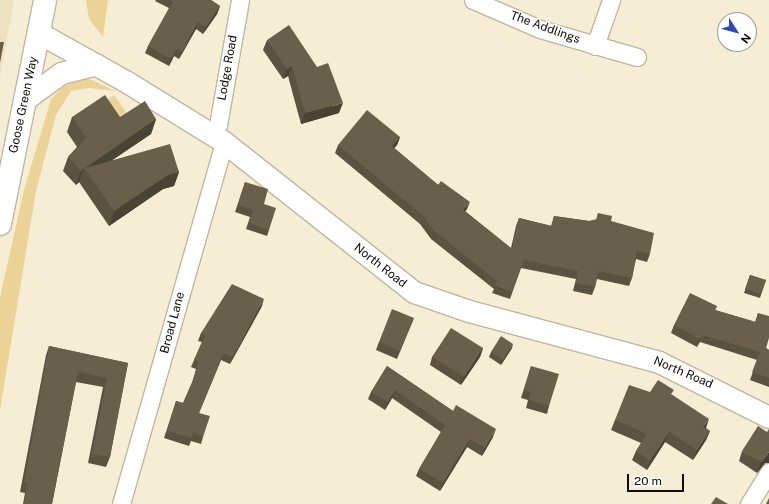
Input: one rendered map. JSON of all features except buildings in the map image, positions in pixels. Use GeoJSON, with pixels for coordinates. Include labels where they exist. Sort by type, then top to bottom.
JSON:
{"type":"FeatureCollection","features":[{"type":"Feature","properties":{"kind":"main road","name":"Goose Green Way"},"geometry":{"type":"LineString","coordinates":[[0,224],[45,0]]}},
{"type":"Feature","properties":{"kind":"street","name":"Lodge Road"},"geometry":{"type":"LineString","coordinates":[[218,138],[218,125],[240,0]]}},
{"type":"Feature","properties":{"kind":"street","name":"The Addlings"},"geometry":{"type":"LineString","coordinates":[[473,0],[540,29],[637,57]]}},
{"type":"Feature","properties":{"kind":"street","name":"The Addlings"},"geometry":{"type":"LineString","coordinates":[[595,46],[611,0]]}},
{"type":"Feature","properties":{"kind":"street","name":"North Road"},"geometry":{"type":"LineString","coordinates":[[38,33],[96,64],[218,138],[414,292],[469,311],[659,362],[769,417]]}},
{"type":"Feature","properties":{"kind":"street"},"geometry":{"type":"LineString","coordinates":[[24,100],[61,73],[96,64]]}},
{"type":"Feature","properties":{"kind":"street","name":"Broad Lane"},"geometry":{"type":"LineString","coordinates":[[121,504],[218,138]]}},
{"type":"Feature","properties":{"kind":"street"},"geometry":{"type":"LineString","coordinates":[[749,504],[769,472]]}},
{"type":"Feature","properties":{"kind":"shaded area"},"geometry":{"type":"Polygon","coordinates":[[[0,0],[14,0],[0,77],[0,0]]]}},
{"type":"Feature","properties":{"kind":"shaded area"},"geometry":{"type":"Polygon","coordinates":[[[86,0],[108,0],[103,37],[89,19],[86,0]]]}},
{"type":"Feature","properties":{"kind":"shaded area"},"geometry":{"type":"Polygon","coordinates":[[[85,77],[115,91],[89,88],[71,91],[56,115],[36,191],[0,410],[0,297],[24,190],[51,99],[63,87],[85,77]]]}},
{"type":"Feature","properties":{"kind":"shaded area"},"geometry":{"type":"Polygon","coordinates":[[[114,95],[128,115],[116,124],[102,104],[114,95]]]}}]}
